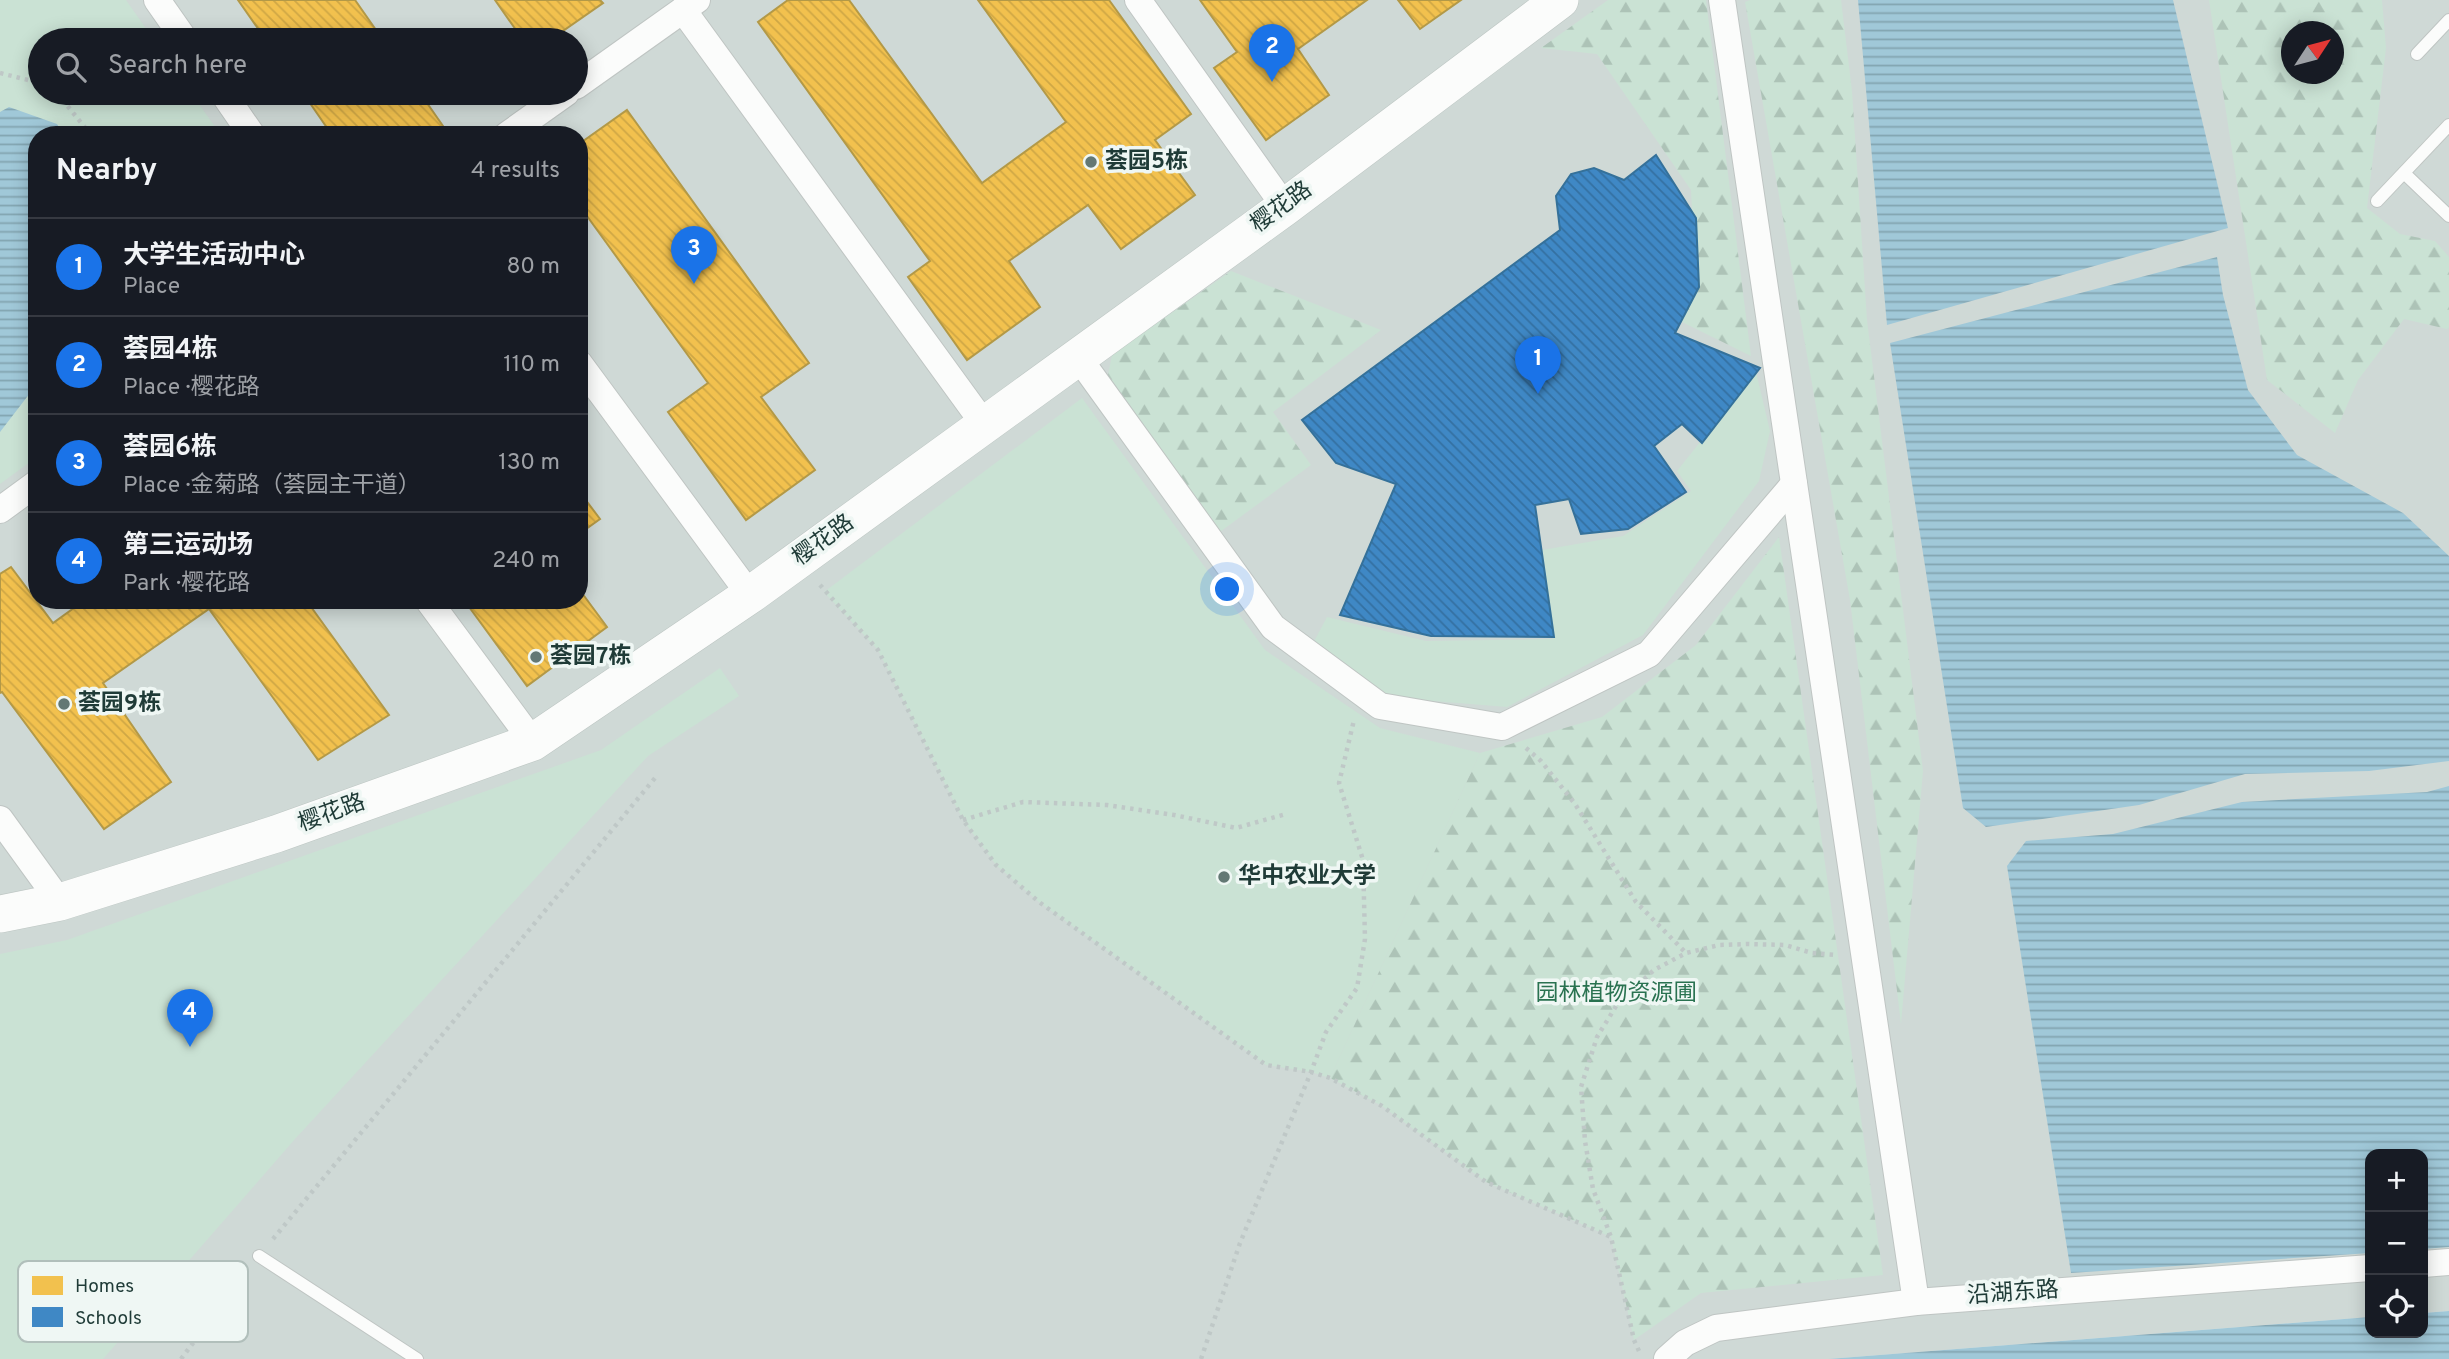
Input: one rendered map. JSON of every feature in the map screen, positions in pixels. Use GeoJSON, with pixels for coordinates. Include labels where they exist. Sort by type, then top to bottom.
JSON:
{"type":"FeatureCollection","features":[{"type":"Feature","properties":{"kind":"street"},"geometry":{"type":"LineString","coordinates":[[157,0],[177,28]]}},
{"type":"Feature","properties":{"kind":"street"},"geometry":{"type":"LineString","coordinates":[[1138,0],[1285,207]]}},
{"type":"Feature","properties":{"kind":"street","name":"樱花路"},"geometry":{"type":"LineString","coordinates":[[0,914],[60,902],[276,834],[533,743],[802,557],[1285,207],[1560,0]]}},
{"type":"Feature","properties":{"kind":"street"},"geometry":{"type":"LineString","coordinates":[[1722,0],[1916,1302]]}},
{"type":"Feature","properties":{"kind":"street"},"geometry":{"type":"LineString","coordinates":[[588,77],[690,5],[984,424]]}},
{"type":"Feature","properties":{"kind":"street"},"geometry":{"type":"LineString","coordinates":[[231,105],[246,126]]}},
{"type":"Feature","properties":{"kind":"street"},"geometry":{"type":"LineString","coordinates":[[520,126],[549,105]]}},
{"type":"Feature","properties":{"kind":"street"},"geometry":{"type":"LineString","coordinates":[[1078,357],[1273,627],[1380,706],[1502,727],[1649,654],[1794,484]]}},
{"type":"Feature","properties":{"kind":"street"},"geometry":{"type":"LineString","coordinates":[[588,375],[750,594]]}},
{"type":"Feature","properties":{"kind":"street"},"geometry":{"type":"LineString","coordinates":[[0,510],[28,490]]}},
{"type":"Feature","properties":{"kind":"street"},"geometry":{"type":"LineString","coordinates":[[435,609],[533,743]]}},
{"type":"Feature","properties":{"kind":"street"},"geometry":{"type":"LineString","coordinates":[[0,819],[60,902]]}},
{"type":"Feature","properties":{"kind":"street"},"geometry":{"type":"LineString","coordinates":[[2428,1264],[2449,1262]]}},
{"type":"Feature","properties":{"kind":"street","name":"沿湖东路"},"geometry":{"type":"LineString","coordinates":[[1667,1359],[1685,1343],[1716,1328],[1916,1302],[2365,1268]]}},
{"type":"Feature","properties":{"kind":"lane"},"geometry":{"type":"LineString","coordinates":[[2417,54],[2449,20]]}},
{"type":"Feature","properties":{"kind":"lane"},"geometry":{"type":"LineString","coordinates":[[2377,201],[2449,125]]}},
{"type":"Feature","properties":{"kind":"lane"},"geometry":{"type":"LineString","coordinates":[[2403,173],[2449,216]]}},
{"type":"Feature","properties":{"kind":"lane"},"geometry":{"type":"LineString","coordinates":[[259,1256],[417,1359]]}},
{"type":"Feature","properties":{"kind":"path"},"geometry":{"type":"LineString","coordinates":[[0,73],[28,80]]}},
{"type":"Feature","properties":{"kind":"path"},"geometry":{"type":"LineString","coordinates":[[67,105],[84,126]]}},
{"type":"Feature","properties":{"kind":"path"},"geometry":{"type":"LineString","coordinates":[[802,557],[824,592],[878,649],[963,820],[996,865],[1039,902],[1266,1065],[1330,1078],[1382,1106],[1486,1182],[1611,1237]]}},
{"type":"Feature","properties":{"kind":"path"},"geometry":{"type":"LineString","coordinates":[[1201,1359],[1240,1243],[1326,1032],[1357,988],[1365,939],[1363,860],[1339,783],[1360,691]]}},
{"type":"Feature","properties":{"kind":"path"},"geometry":{"type":"LineString","coordinates":[[1502,727],[1541,761],[1576,804],[1636,902],[1686,953]]}},
{"type":"Feature","properties":{"kind":"path"},"geometry":{"type":"LineString","coordinates":[[248,1271],[655,778]]}},
{"type":"Feature","properties":{"kind":"path"},"geometry":{"type":"LineString","coordinates":[[963,820],[1023,802],[1107,806],[1174,815],[1236,828],[1286,814]]}},
{"type":"Feature","properties":{"kind":"path"},"geometry":{"type":"LineString","coordinates":[[1642,1359],[1634,1340],[1611,1237],[1593,1189],[1585,1141],[1581,1087],[1597,1037],[1618,1003],[1654,970],[1686,953],[1719,945],[1749,944],[1785,946],[1812,953],[1865,956]]}},
{"type":"Feature","properties":{"kind":"path"},"geometry":{"type":"LineString","coordinates":[[181,1359],[194,1342]]}},
{"type":"Feature","properties":{"kind":"shaded area","name":"华中农业大学"},"geometry":{"type":"Polygon","coordinates":[[[0,0],[2449,0],[2449,1311],[2428,1313],[2428,1149],[2365,1149],[2365,1317],[1828,1359],[0,1359],[0,0]]]}},
{"type":"Feature","properties":{"kind":"green space"},"geometry":{"type":"Polygon","coordinates":[[[0,0],[126,0],[146,28],[28,28],[28,105],[200,105],[215,126],[28,126],[28,464],[0,484],[0,0]]]}},
{"type":"Feature","properties":{"kind":"green space"},"geometry":{"type":"Polygon","coordinates":[[[1608,0],[1706,0],[1751,356],[1674,318],[1695,273],[1691,190],[1597,54],[1541,48],[1608,0]]]}},
{"type":"Feature","properties":{"kind":"green space"},"geometry":{"type":"Polygon","coordinates":[[[1841,0],[1852,91],[1867,320],[1923,771],[1901,1024],[1850,600],[1745,2],[1841,0]]]}},
{"type":"Feature","properties":{"kind":"green space"},"geometry":{"type":"Polygon","coordinates":[[[2209,0],[2382,0],[2386,48],[2367,208],[2400,234],[2435,241],[2449,257],[2449,327],[2447,329],[2404,319],[2358,380],[2335,433],[2267,380],[2209,0]]]}},
{"type":"Feature","properties":{"kind":"green space"},"geometry":{"type":"Polygon","coordinates":[[[1231,271],[1381,330],[1273,412],[1311,465],[1213,537],[1105,390],[1112,355],[1231,271]]]}},
{"type":"Feature","properties":{"kind":"green space"},"geometry":{"type":"Polygon","coordinates":[[[1756,372],[1770,431],[1759,481],[1643,635],[1507,707],[1384,697],[1311,647],[1327,617],[1426,641],[1553,639],[1542,550],[1623,536],[1691,491],[1677,471],[1756,372]]]}},
{"type":"Feature","properties":{"kind":"green space"},"geometry":{"type":"Polygon","coordinates":[[[1082,398],[1265,650],[1380,728],[1480,753],[1330,1078],[1266,1065],[1039,902],[996,865],[963,820],[878,650],[824,592],[1082,398]]]}},
{"type":"Feature","properties":{"kind":"green space","name":"园林植物资源圃"},"geometry":{"type":"Polygon","coordinates":[[[1779,537],[1883,1275],[1701,1293],[1634,1340],[1611,1237],[1486,1182],[1382,1106],[1330,1078],[1480,753],[1602,717],[1696,645],[1779,537]]]}},
{"type":"Feature","properties":{"kind":"green space"},"geometry":{"type":"Polygon","coordinates":[[[720,668],[739,696],[648,756],[295,1139],[189,1261],[18,1261],[18,1342],[118,1342],[103,1359],[0,1359],[0,954],[67,940],[601,750],[720,668]]]}},
{"type":"Feature","properties":{"kind":"water"},"geometry":{"type":"Polygon","coordinates":[[[1858,0],[2173,0],[2228,228],[1887,325],[1858,0]]]}},
{"type":"Feature","properties":{"kind":"water"},"geometry":{"type":"Polygon","coordinates":[[[9,107],[58,126],[28,126],[28,396],[0,432],[0,112],[9,107]]]}},
{"type":"Feature","properties":{"kind":"water"},"geometry":{"type":"Polygon","coordinates":[[[2217,257],[2223,295],[2248,390],[2297,455],[2403,513],[2449,556],[2449,761],[2369,771],[2245,774],[2139,805],[1986,827],[1963,808],[1890,343],[2217,257]]]}},
{"type":"Feature","properties":{"kind":"water"},"geometry":{"type":"Polygon","coordinates":[[[2449,786],[2449,1247],[2428,1249],[2428,1149],[2365,1149],[2365,1253],[2071,1273],[2007,866],[2026,841],[2113,834],[2242,802],[2427,792],[2449,786]]]}},
{"type":"Feature","properties":{"kind":"water"},"geometry":{"type":"Polygon","coordinates":[[[2449,1311],[2449,1359],[1828,1359],[2365,1317],[2365,1338],[2428,1338],[2428,1313],[2449,1311]]]}},
{"type":"Feature","properties":{"kind":"building: Homes"},"geometry":{"type":"Polygon","coordinates":[[[238,0],[355,0],[375,28],[258,28],[238,0]]]}},
{"type":"Feature","properties":{"kind":"building: Homes"},"geometry":{"type":"Polygon","coordinates":[[[495,0],[600,0],[603,3],[567,28],[515,28],[495,0]]]}},
{"type":"Feature","properties":{"kind":"building: Homes","name":"荟园5栋"},"geometry":{"type":"Polygon","coordinates":[[[788,0],[849,0],[982,183],[1066,122],[978,0],[1109,0],[1191,114],[1155,140],[1195,195],[1121,249],[1088,205],[1009,261],[1040,307],[967,360],[908,277],[930,261],[758,22],[788,0]]]}},
{"type":"Feature","properties":{"kind":"building: Homes"},"geometry":{"type":"Polygon","coordinates":[[[1200,0],[1367,0],[1298,49],[1329,95],[1266,140],[1214,68],[1237,52],[1200,0]]]}},
{"type":"Feature","properties":{"kind":"building: Homes"},"geometry":{"type":"Polygon","coordinates":[[[1398,0],[1461,0],[1420,29],[1398,0]]]}},
{"type":"Feature","properties":{"kind":"building: Homes"},"geometry":{"type":"Polygon","coordinates":[[[311,105],[428,105],[443,126],[326,126],[311,105]]]}},
{"type":"Feature","properties":{"kind":"building: Homes"},"geometry":{"type":"Polygon","coordinates":[[[627,110],[809,363],[761,397],[815,470],[746,520],[668,412],[708,383],[588,217],[588,138],[627,110]]]}},
{"type":"Feature","properties":{"kind":"building: Homes"},"geometry":{"type":"Polygon","coordinates":[[[588,503],[600,519],[588,528],[588,503]]]}},
{"type":"Feature","properties":{"kind":"building: Homes","name":"荟园9栋"},"geometry":{"type":"Polygon","coordinates":[[[11,567],[28,590],[28,609],[42,609],[53,623],[72,609],[209,609],[103,683],[171,782],[104,829],[2,692],[0,693],[0,574],[11,567]]]}},
{"type":"Feature","properties":{"kind":"building: Homes","name":"荟园7栋"},"geometry":{"type":"Polygon","coordinates":[[[588,601],[607,627],[527,686],[471,609],[588,609],[588,601]]]}},
{"type":"Feature","properties":{"kind":"building: Homes","name":"荟园9栋"},"geometry":{"type":"Polygon","coordinates":[[[209,609],[312,609],[389,715],[318,760],[209,609]]]}},
{"type":"Feature","properties":{"kind":"building: Schools"},"geometry":{"type":"Polygon","coordinates":[[[1656,155],[1696,218],[1699,287],[1675,333],[1760,368],[1702,443],[1682,424],[1654,446],[1686,492],[1628,529],[1581,534],[1569,499],[1535,505],[1554,637],[1431,636],[1340,615],[1396,484],[1336,463],[1302,420],[1560,230],[1556,196],[1571,174],[1594,168],[1624,180],[1656,155]]]}},
{"type":"Feature","properties":{"kind":"place","name":"荟园4栋"},"geometry":{"type":"Point","coordinates":[1272,82]}},
{"type":"Feature","properties":{"kind":"place","name":"荟园5栋"},"geometry":{"type":"Point","coordinates":[1091,162]}},
{"type":"Feature","properties":{"kind":"place","name":"荟园6栋"},"geometry":{"type":"Point","coordinates":[694,284]}},
{"type":"Feature","properties":{"kind":"place","name":"大学生活动中心"},"geometry":{"type":"Point","coordinates":[1538,394]}},
{"type":"Feature","properties":{"kind":"place","name":"荟园7栋"},"geometry":{"type":"Point","coordinates":[536,657]}},
{"type":"Feature","properties":{"kind":"place","name":"荟园9栋"},"geometry":{"type":"Point","coordinates":[64,704]}},
{"type":"Feature","properties":{"kind":"place","name":"华中农业大学"},"geometry":{"type":"Point","coordinates":[1224,877]}},
{"type":"Feature","properties":{"kind":"place","name":"第三运动场"},"geometry":{"type":"Point","coordinates":[190,1047]}}]}
